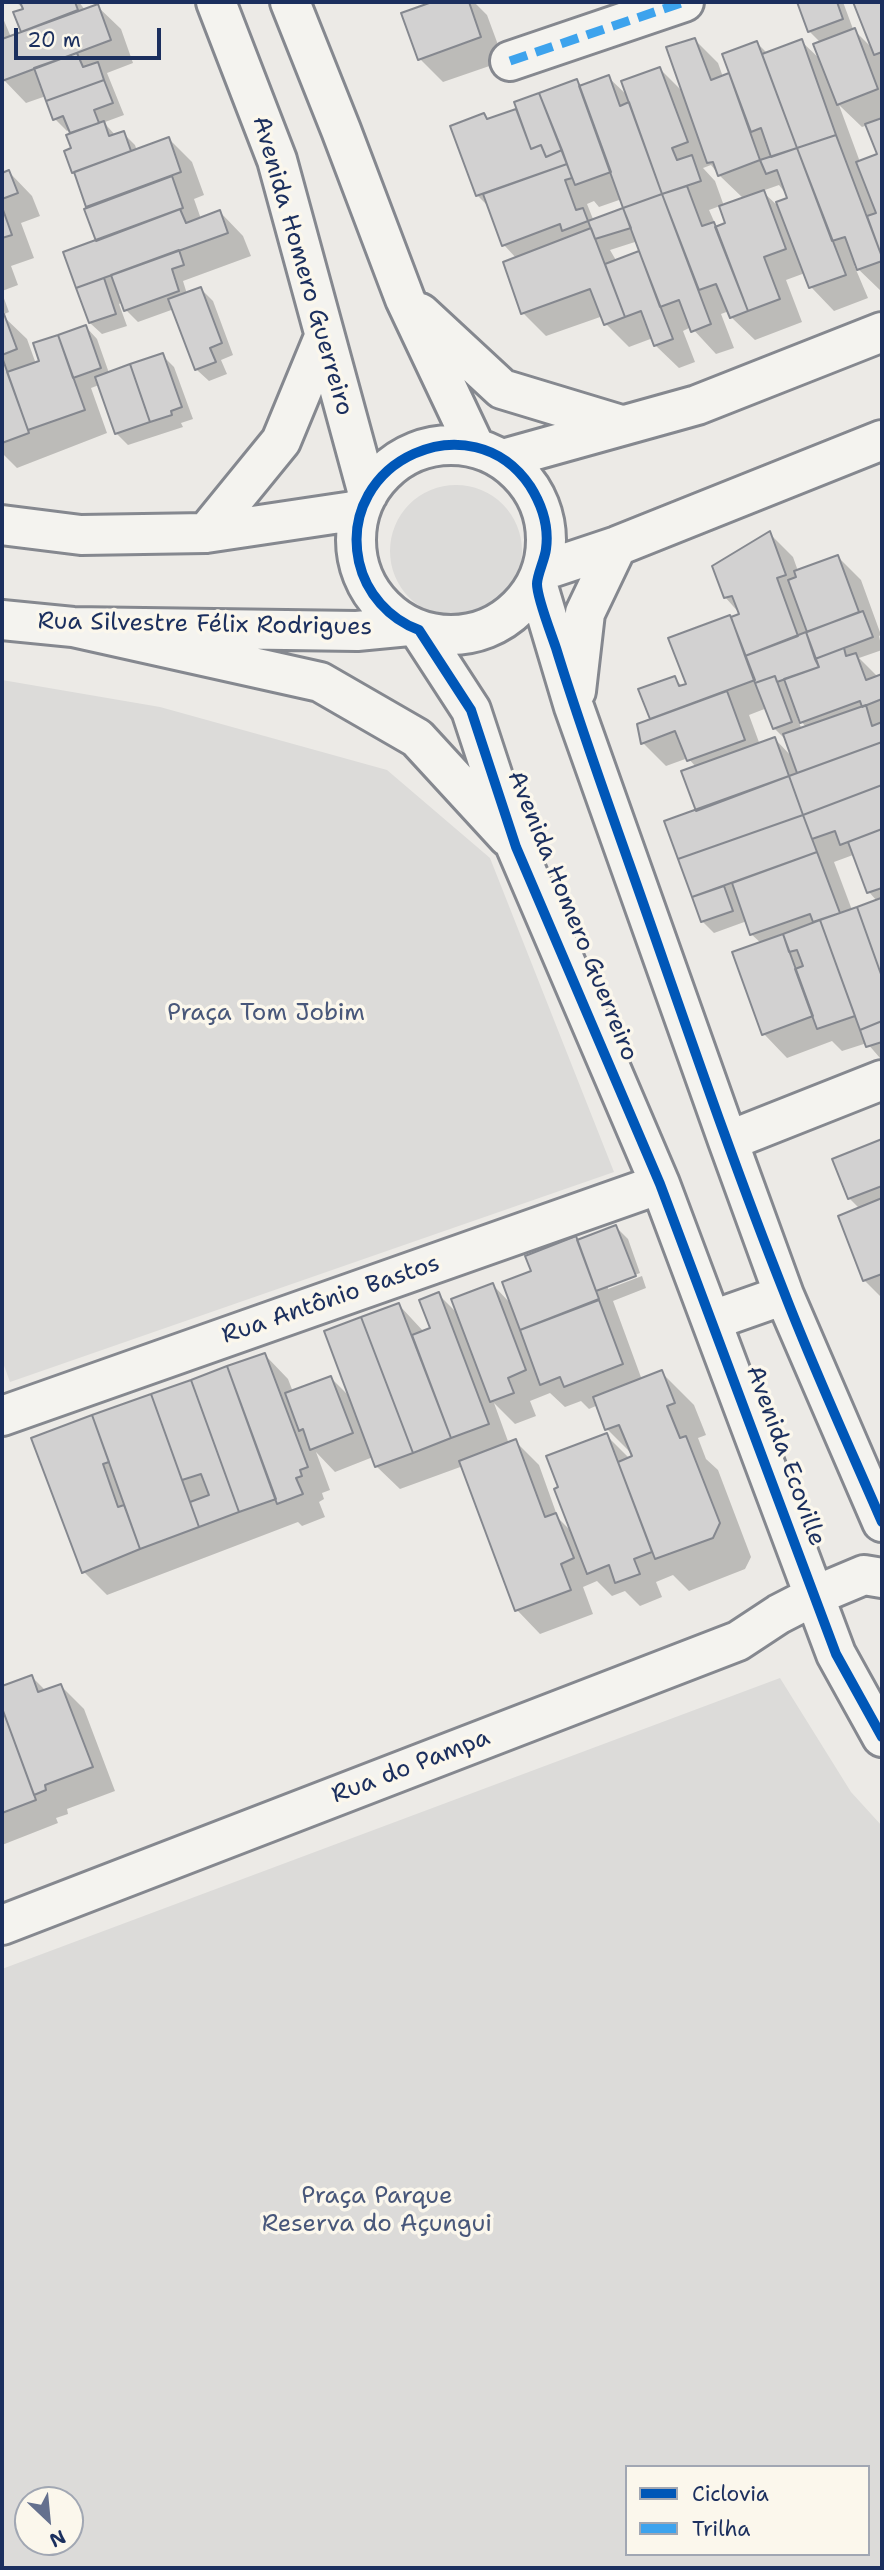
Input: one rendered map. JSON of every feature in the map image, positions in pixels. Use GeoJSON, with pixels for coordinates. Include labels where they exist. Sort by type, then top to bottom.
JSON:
{"type":"FeatureCollection","features":[{"type":"Feature","properties":{"kind":"street","name":"Avenida Homero Guerreiro"},"geometry":{"type":"LineString","coordinates":[[216,2],[277,160],[364,502]]}},
{"type":"Feature","properties":{"kind":"street"},"geometry":{"type":"LineString","coordinates":[[290,2],[405,299],[489,453],[523,475],[537,496],[546,521],[547,546],[539,577],[521,606],[500,623],[474,633],[446,635],[414,628],[381,606],[362,577],[355,544],[364,502],[387,470],[413,452],[443,445],[489,453],[621,425],[697,405],[882,332]]}},
{"type":"Feature","properties":{"kind":"street"},"geometry":{"type":"LineString","coordinates":[[510,61],[684,2]]}},
{"type":"Feature","properties":{"kind":"street"},"geometry":{"type":"LineString","coordinates":[[405,299],[502,389],[621,425]]}},
{"type":"Feature","properties":{"kind":"street"},"geometry":{"type":"LineString","coordinates":[[206,533],[281,440],[324,337]]}},
{"type":"Feature","properties":{"kind":"street"},"geometry":{"type":"LineString","coordinates":[[539,577],[882,440]]}},
{"type":"Feature","properties":{"kind":"street"},"geometry":{"type":"LineString","coordinates":[[2,525],[81,534],[206,533],[364,502]]}},
{"type":"Feature","properties":{"kind":"street"},"geometry":{"type":"LineString","coordinates":[[574,707],[585,613],[617,546]]}},
{"type":"Feature","properties":{"kind":"street"},"geometry":{"type":"LineString","coordinates":[[539,577],[574,707],[727,1141],[785,1295],[882,1522]]}},
{"type":"Feature","properties":{"kind":"street","name":"Rua Silvestre Félix Rodrigues"},"geometry":{"type":"LineString","coordinates":[[2,620],[73,627],[357,631],[414,628]]}},
{"type":"Feature","properties":{"kind":"street"},"geometry":{"type":"LineString","coordinates":[[73,627],[320,682],[417,738],[516,846]]}},
{"type":"Feature","properties":{"kind":"street","name":"Avenida Homero Guerreiro"},"geometry":{"type":"LineString","coordinates":[[414,628],[471,710],[516,846],[660,1184]]}},
{"type":"Feature","properties":{"kind":"street"},"geometry":{"type":"LineString","coordinates":[[727,1141],[882,1080]]}},
{"type":"Feature","properties":{"kind":"street","name":"Avenida Ecoville"},"geometry":{"type":"LineString","coordinates":[[660,1184],[836,1654],[882,1737]]}},
{"type":"Feature","properties":{"kind":"street","name":"Rua Antônio Bastos"},"geometry":{"type":"LineString","coordinates":[[2,1416],[660,1184]]}},
{"type":"Feature","properties":{"kind":"street"},"geometry":{"type":"LineString","coordinates":[[713,1320],[785,1295]]}},
{"type":"Feature","properties":{"kind":"street","name":"Rua do Pampa"},"geometry":{"type":"LineString","coordinates":[[2,1925],[738,1641],[779,1614],[814,1596],[864,1576],[882,1578]]}},
{"type":"Feature","properties":{"kind":"green space"},"geometry":{"type":"Polygon","coordinates":[[[456,485],[481,490],[503,504],[517,526],[522,551],[517,576],[503,598],[481,612],[456,617],[431,612],[409,598],[395,576],[390,551],[395,526],[409,504],[431,490],[456,485]]]}},
{"type":"Feature","properties":{"kind":"green space","name":"Praça Tom Jobim"},"geometry":{"type":"Polygon","coordinates":[[[2,680],[160,707],[387,770],[490,858],[614,1172],[10,1382],[2,1360],[2,680]]]}},
{"type":"Feature","properties":{"kind":"green space","name":"Praça Parque Reserva do Açungui"},"geometry":{"type":"Polygon","coordinates":[[[780,1678],[851,1792],[882,1826],[882,2568],[2,2568],[2,1969],[780,1678]]]}},
{"type":"Feature","properties":{"kind":"building"},"geometry":{"type":"Polygon","coordinates":[[[20,2],[75,2],[78,10],[21,32],[13,12],[23,9],[20,2]]]}},
{"type":"Feature","properties":{"kind":"building"},"geometry":{"type":"Polygon","coordinates":[[[432,2],[469,2],[481,37],[418,60],[401,13],[432,2]]]}},
{"type":"Feature","properties":{"kind":"building"},"geometry":{"type":"Polygon","coordinates":[[[797,2],[837,2],[843,19],[808,32],[797,2]]]}},
{"type":"Feature","properties":{"kind":"building"},"geometry":{"type":"Polygon","coordinates":[[[853,2],[882,2],[882,52],[874,55],[853,2]]]}},
{"type":"Feature","properties":{"kind":"building"},"geometry":{"type":"Polygon","coordinates":[[[98,4],[111,40],[2,81],[2,39],[98,4]]]}},
{"type":"Feature","properties":{"kind":"building"},"geometry":{"type":"Polygon","coordinates":[[[855,28],[878,89],[837,105],[813,44],[855,28]]]}},
{"type":"Feature","properties":{"kind":"building"},"geometry":{"type":"Polygon","coordinates":[[[695,38],[711,80],[729,73],[760,160],[718,176],[713,162],[707,163],[666,47],[695,38]]]}},
{"type":"Feature","properties":{"kind":"building"},"geometry":{"type":"Polygon","coordinates":[[[802,39],[836,135],[797,148],[762,54],[802,39]]]}},
{"type":"Feature","properties":{"kind":"building"},"geometry":{"type":"Polygon","coordinates":[[[757,41],[797,148],[771,157],[761,128],[751,132],[722,54],[757,41]]]}},
{"type":"Feature","properties":{"kind":"building"},"geometry":{"type":"Polygon","coordinates":[[[77,53],[83,67],[98,62],[104,80],[46,101],[34,68],[77,53]]]}},
{"type":"Feature","properties":{"kind":"building"},"geometry":{"type":"Polygon","coordinates":[[[660,67],[688,142],[672,148],[677,160],[692,155],[701,181],[662,194],[621,81],[660,67]]]}},
{"type":"Feature","properties":{"kind":"building"},"geometry":{"type":"Polygon","coordinates":[[[609,75],[620,106],[629,102],[662,194],[623,208],[579,86],[609,75]]]}},
{"type":"Feature","properties":{"kind":"building"},"geometry":{"type":"Polygon","coordinates":[[[577,79],[611,172],[575,185],[539,93],[577,79]]]}},
{"type":"Feature","properties":{"kind":"building"},"geometry":{"type":"Polygon","coordinates":[[[104,80],[113,103],[94,110],[99,123],[70,133],[63,116],[53,120],[46,101],[104,80]]]}},
{"type":"Feature","properties":{"kind":"building"},"geometry":{"type":"Polygon","coordinates":[[[539,93],[562,150],[546,157],[541,145],[531,149],[514,102],[539,93]]]}},
{"type":"Feature","properties":{"kind":"building"},"geometry":{"type":"Polygon","coordinates":[[[516,109],[531,149],[541,145],[546,157],[562,150],[567,164],[476,196],[450,126],[484,113],[487,119],[516,109]]]}},
{"type":"Feature","properties":{"kind":"building"},"geometry":{"type":"Polygon","coordinates":[[[882,118],[882,257],[867,216],[876,213],[856,162],[877,154],[865,124],[882,118]]]}},
{"type":"Feature","properties":{"kind":"building"},"geometry":{"type":"Polygon","coordinates":[[[104,121],[109,136],[124,131],[131,151],[72,173],[64,151],[71,148],[66,135],[104,121]]]}},
{"type":"Feature","properties":{"kind":"building"},"geometry":{"type":"Polygon","coordinates":[[[836,135],[882,257],[882,261],[857,270],[845,237],[832,241],[797,148],[836,135]]]}},
{"type":"Feature","properties":{"kind":"building"},"geometry":{"type":"Polygon","coordinates":[[[169,137],[181,172],[86,207],[74,172],[169,137]]]}},
{"type":"Feature","properties":{"kind":"building"},"geometry":{"type":"Polygon","coordinates":[[[797,148],[846,275],[809,288],[776,202],[787,198],[777,170],[766,174],[760,160],[797,148]]]}},
{"type":"Feature","properties":{"kind":"building"},"geometry":{"type":"Polygon","coordinates":[[[567,164],[572,178],[565,180],[576,210],[583,208],[588,221],[562,231],[560,224],[502,246],[483,194],[567,164]]]}},
{"type":"Feature","properties":{"kind":"building"},"geometry":{"type":"Polygon","coordinates":[[[9,170],[18,193],[2,199],[2,173],[9,170]]]}},
{"type":"Feature","properties":{"kind":"building"},"geometry":{"type":"Polygon","coordinates":[[[172,176],[183,208],[96,241],[84,209],[172,176]]]}},
{"type":"Feature","properties":{"kind":"building"},"geometry":{"type":"Polygon","coordinates":[[[687,186],[702,226],[714,222],[748,311],[730,318],[716,284],[699,290],[662,194],[687,186]]]}},
{"type":"Feature","properties":{"kind":"building"},"geometry":{"type":"Polygon","coordinates":[[[764,190],[786,249],[764,257],[780,299],[748,311],[715,227],[725,223],[719,206],[764,190]]]}},
{"type":"Feature","properties":{"kind":"building"},"geometry":{"type":"Polygon","coordinates":[[[662,194],[711,324],[691,332],[679,300],[660,307],[623,208],[662,194]]]}},
{"type":"Feature","properties":{"kind":"building"},"geometry":{"type":"Polygon","coordinates":[[[2,207],[12,235],[2,238],[2,207]]]}},
{"type":"Feature","properties":{"kind":"building"},"geometry":{"type":"Polygon","coordinates":[[[623,208],[631,228],[595,239],[588,221],[623,208]]]}},
{"type":"Feature","properties":{"kind":"building"},"geometry":{"type":"Polygon","coordinates":[[[180,209],[186,223],[220,210],[228,233],[76,288],[63,252],[180,209]]]}},
{"type":"Feature","properties":{"kind":"building"},"geometry":{"type":"Polygon","coordinates":[[[591,228],[625,317],[604,325],[590,289],[521,314],[503,262],[591,228]]]}},
{"type":"Feature","properties":{"kind":"building"},"geometry":{"type":"Polygon","coordinates":[[[179,250],[184,265],[172,269],[179,291],[124,311],[111,275],[179,250]]]}},
{"type":"Feature","properties":{"kind":"building"},"geometry":{"type":"Polygon","coordinates":[[[639,251],[673,339],[654,346],[641,311],[625,317],[605,264],[639,251]]]}},
{"type":"Feature","properties":{"kind":"building"},"geometry":{"type":"Polygon","coordinates":[[[104,278],[116,314],[89,323],[76,288],[104,278]]]}},
{"type":"Feature","properties":{"kind":"building"},"geometry":{"type":"Polygon","coordinates":[[[201,287],[222,343],[210,348],[216,362],[195,370],[168,299],[201,287]]]}},
{"type":"Feature","properties":{"kind":"building"},"geometry":{"type":"Polygon","coordinates":[[[4,314],[17,349],[2,355],[2,315],[4,314]]]}},
{"type":"Feature","properties":{"kind":"building"},"geometry":{"type":"Polygon","coordinates":[[[86,325],[101,368],[73,378],[58,335],[86,325]]]}},
{"type":"Feature","properties":{"kind":"building"},"geometry":{"type":"Polygon","coordinates":[[[58,335],[85,410],[28,430],[7,372],[39,361],[33,343],[58,335]]]}},
{"type":"Feature","properties":{"kind":"building"},"geometry":{"type":"Polygon","coordinates":[[[163,353],[182,407],[171,411],[172,415],[150,422],[130,364],[163,353]]]}},
{"type":"Feature","properties":{"kind":"building"},"geometry":{"type":"Polygon","coordinates":[[[2,357],[29,433],[2,443],[2,357]]]}},
{"type":"Feature","properties":{"kind":"building"},"geometry":{"type":"Polygon","coordinates":[[[130,364],[150,422],[115,434],[95,377],[130,364]]]}},
{"type":"Feature","properties":{"kind":"building"},"geometry":{"type":"Polygon","coordinates":[[[770,531],[786,575],[777,578],[798,636],[745,656],[731,617],[739,614],[732,596],[724,598],[712,566],[770,531]]]}},
{"type":"Feature","properties":{"kind":"building"},"geometry":{"type":"Polygon","coordinates":[[[838,555],[859,612],[807,632],[788,580],[796,577],[794,571],[838,555]]]}},
{"type":"Feature","properties":{"kind":"building"},"geometry":{"type":"Polygon","coordinates":[[[863,611],[873,637],[815,659],[806,632],[863,611]]]}},
{"type":"Feature","properties":{"kind":"building"},"geometry":{"type":"Polygon","coordinates":[[[730,615],[755,680],[650,719],[638,689],[675,676],[679,686],[686,684],[668,638],[730,615]]]}},
{"type":"Feature","properties":{"kind":"building"},"geometry":{"type":"Polygon","coordinates":[[[806,632],[819,667],[777,682],[775,676],[755,683],[745,656],[806,632]]]}},
{"type":"Feature","properties":{"kind":"building"},"geometry":{"type":"Polygon","coordinates":[[[844,648],[846,656],[856,653],[866,680],[882,674],[882,699],[862,707],[860,701],[800,723],[784,679],[819,667],[815,659],[844,648]]]}},
{"type":"Feature","properties":{"kind":"building"},"geometry":{"type":"Polygon","coordinates":[[[775,676],[792,722],[773,729],[755,683],[775,676]]]}},
{"type":"Feature","properties":{"kind":"building"},"geometry":{"type":"Polygon","coordinates":[[[727,691],[745,740],[687,761],[675,731],[641,744],[637,724],[727,691]]]}},
{"type":"Feature","properties":{"kind":"building"},"geometry":{"type":"Polygon","coordinates":[[[866,705],[872,726],[882,722],[882,742],[797,773],[783,734],[866,705]]]}},
{"type":"Feature","properties":{"kind":"building"},"geometry":{"type":"Polygon","coordinates":[[[775,737],[789,776],[696,811],[681,771],[775,737]]]}},
{"type":"Feature","properties":{"kind":"building"},"geometry":{"type":"Polygon","coordinates":[[[882,742],[882,785],[803,815],[789,776],[882,742]]]}},
{"type":"Feature","properties":{"kind":"building"},"geometry":{"type":"Polygon","coordinates":[[[789,776],[803,815],[678,859],[664,821],[789,776]]]}},
{"type":"Feature","properties":{"kind":"building"},"geometry":{"type":"Polygon","coordinates":[[[882,785],[882,829],[840,845],[835,831],[812,839],[803,815],[882,785]]]}},
{"type":"Feature","properties":{"kind":"building"},"geometry":{"type":"Polygon","coordinates":[[[803,815],[817,852],[692,897],[678,859],[803,815]]]}},
{"type":"Feature","properties":{"kind":"building"},"geometry":{"type":"Polygon","coordinates":[[[882,829],[882,888],[867,893],[848,842],[882,829]]]}},
{"type":"Feature","properties":{"kind":"building"},"geometry":{"type":"Polygon","coordinates":[[[817,852],[840,913],[813,922],[810,914],[750,935],[732,883],[817,852]]]}},
{"type":"Feature","properties":{"kind":"building"},"geometry":{"type":"Polygon","coordinates":[[[724,886],[733,911],[701,922],[692,897],[724,886]]]}},
{"type":"Feature","properties":{"kind":"building"},"geometry":{"type":"Polygon","coordinates":[[[881,898],[882,901],[882,977],[857,907],[881,898]]]}},
{"type":"Feature","properties":{"kind":"building"},"geometry":{"type":"Polygon","coordinates":[[[857,907],[882,977],[882,1021],[860,1030],[820,920],[857,907]]]}},
{"type":"Feature","properties":{"kind":"building"},"geometry":{"type":"Polygon","coordinates":[[[820,920],[855,1016],[817,1029],[795,969],[803,966],[797,950],[789,952],[783,934],[820,920]]]}},
{"type":"Feature","properties":{"kind":"building"},"geometry":{"type":"Polygon","coordinates":[[[783,934],[813,1016],[762,1035],[732,952],[783,934]]]}},
{"type":"Feature","properties":{"kind":"building"},"geometry":{"type":"Polygon","coordinates":[[[882,1021],[882,1042],[866,1047],[860,1030],[882,1021]]]}},
{"type":"Feature","properties":{"kind":"building"},"geometry":{"type":"Polygon","coordinates":[[[882,1139],[882,1186],[848,1199],[832,1159],[882,1139]]]}},
{"type":"Feature","properties":{"kind":"building"},"geometry":{"type":"Polygon","coordinates":[[[882,1198],[882,1274],[863,1281],[838,1216],[882,1198]]]}},
{"type":"Feature","properties":{"kind":"building"},"geometry":{"type":"Polygon","coordinates":[[[616,1225],[636,1276],[596,1291],[577,1240],[616,1225]]]}},
{"type":"Feature","properties":{"kind":"building"},"geometry":{"type":"Polygon","coordinates":[[[576,1236],[599,1299],[520,1330],[502,1282],[531,1271],[525,1256],[576,1236]]]}},
{"type":"Feature","properties":{"kind":"building"},"geometry":{"type":"Polygon","coordinates":[[[493,1283],[526,1370],[508,1378],[514,1393],[490,1402],[451,1299],[493,1283]]]}},
{"type":"Feature","properties":{"kind":"building"},"geometry":{"type":"Polygon","coordinates":[[[439,1292],[489,1424],[451,1438],[412,1335],[430,1328],[419,1300],[439,1292]]]}},
{"type":"Feature","properties":{"kind":"building"},"geometry":{"type":"Polygon","coordinates":[[[599,1300],[623,1364],[564,1387],[560,1377],[540,1385],[520,1330],[599,1300]]]}},
{"type":"Feature","properties":{"kind":"building"},"geometry":{"type":"Polygon","coordinates":[[[399,1303],[451,1438],[413,1453],[361,1317],[399,1303]]]}},
{"type":"Feature","properties":{"kind":"building"},"geometry":{"type":"Polygon","coordinates":[[[361,1317],[413,1453],[375,1467],[324,1331],[361,1317]]]}},
{"type":"Feature","properties":{"kind":"building"},"geometry":{"type":"Polygon","coordinates":[[[265,1353],[308,1467],[300,1470],[302,1476],[296,1478],[303,1494],[277,1504],[227,1366],[265,1353]]]}},
{"type":"Feature","properties":{"kind":"building"},"geometry":{"type":"Polygon","coordinates":[[[227,1366],[276,1499],[239,1512],[191,1380],[227,1366]]]}},
{"type":"Feature","properties":{"kind":"building"},"geometry":{"type":"Polygon","coordinates":[[[662,1370],[675,1403],[667,1406],[680,1438],[686,1436],[720,1523],[713,1538],[655,1559],[618,1462],[632,1456],[619,1425],[605,1430],[593,1397],[662,1370]]]}},
{"type":"Feature","properties":{"kind":"building"},"geometry":{"type":"Polygon","coordinates":[[[331,1376],[353,1433],[310,1450],[303,1429],[299,1431],[285,1393],[331,1376]]]}},
{"type":"Feature","properties":{"kind":"building"},"geometry":{"type":"Polygon","coordinates":[[[191,1380],[239,1512],[199,1527],[190,1502],[209,1495],[201,1474],[182,1480],[151,1394],[191,1380]]]}},
{"type":"Feature","properties":{"kind":"building"},"geometry":{"type":"Polygon","coordinates":[[[151,1394],[199,1527],[140,1549],[92,1415],[151,1394]]]}},
{"type":"Feature","properties":{"kind":"building"},"geometry":{"type":"Polygon","coordinates":[[[92,1415],[109,1462],[103,1464],[118,1507],[124,1505],[140,1549],[82,1573],[31,1438],[92,1415]]]}},
{"type":"Feature","properties":{"kind":"building"},"geometry":{"type":"Polygon","coordinates":[[[607,1433],[652,1552],[634,1559],[640,1574],[615,1583],[609,1565],[587,1574],[554,1489],[558,1487],[546,1456],[607,1433]]]}},
{"type":"Feature","properties":{"kind":"building"},"geometry":{"type":"Polygon","coordinates":[[[516,1439],[545,1517],[556,1513],[574,1558],[561,1564],[571,1590],[515,1611],[459,1461],[516,1439]]]}},
{"type":"Feature","properties":{"kind":"building"},"geometry":{"type":"Polygon","coordinates":[[[32,1675],[38,1692],[61,1684],[93,1767],[45,1785],[46,1790],[34,1795],[2,1708],[2,1686],[32,1675]]]}},
{"type":"Feature","properties":{"kind":"building"},"geometry":{"type":"Polygon","coordinates":[[[2,1708],[36,1800],[2,1813],[2,1708]]]}},
{"type":"Feature","properties":{"kind":"marked path"},"geometry":{"type":"LineString","coordinates":[[510,61],[684,2]]}},
{"type":"Feature","properties":{"kind":"cycle path"},"geometry":{"type":"LineString","coordinates":[[882,1522],[807,1350],[763,1239],[582,729],[538,590],[537,580],[547,541],[544,516],[538,501],[530,486],[505,460],[476,447],[445,445],[414,454],[388,470],[368,495],[358,526],[362,573],[380,604],[398,619],[419,630],[471,710],[516,847],[660,1184],[836,1654],[882,1737]]}}]}
